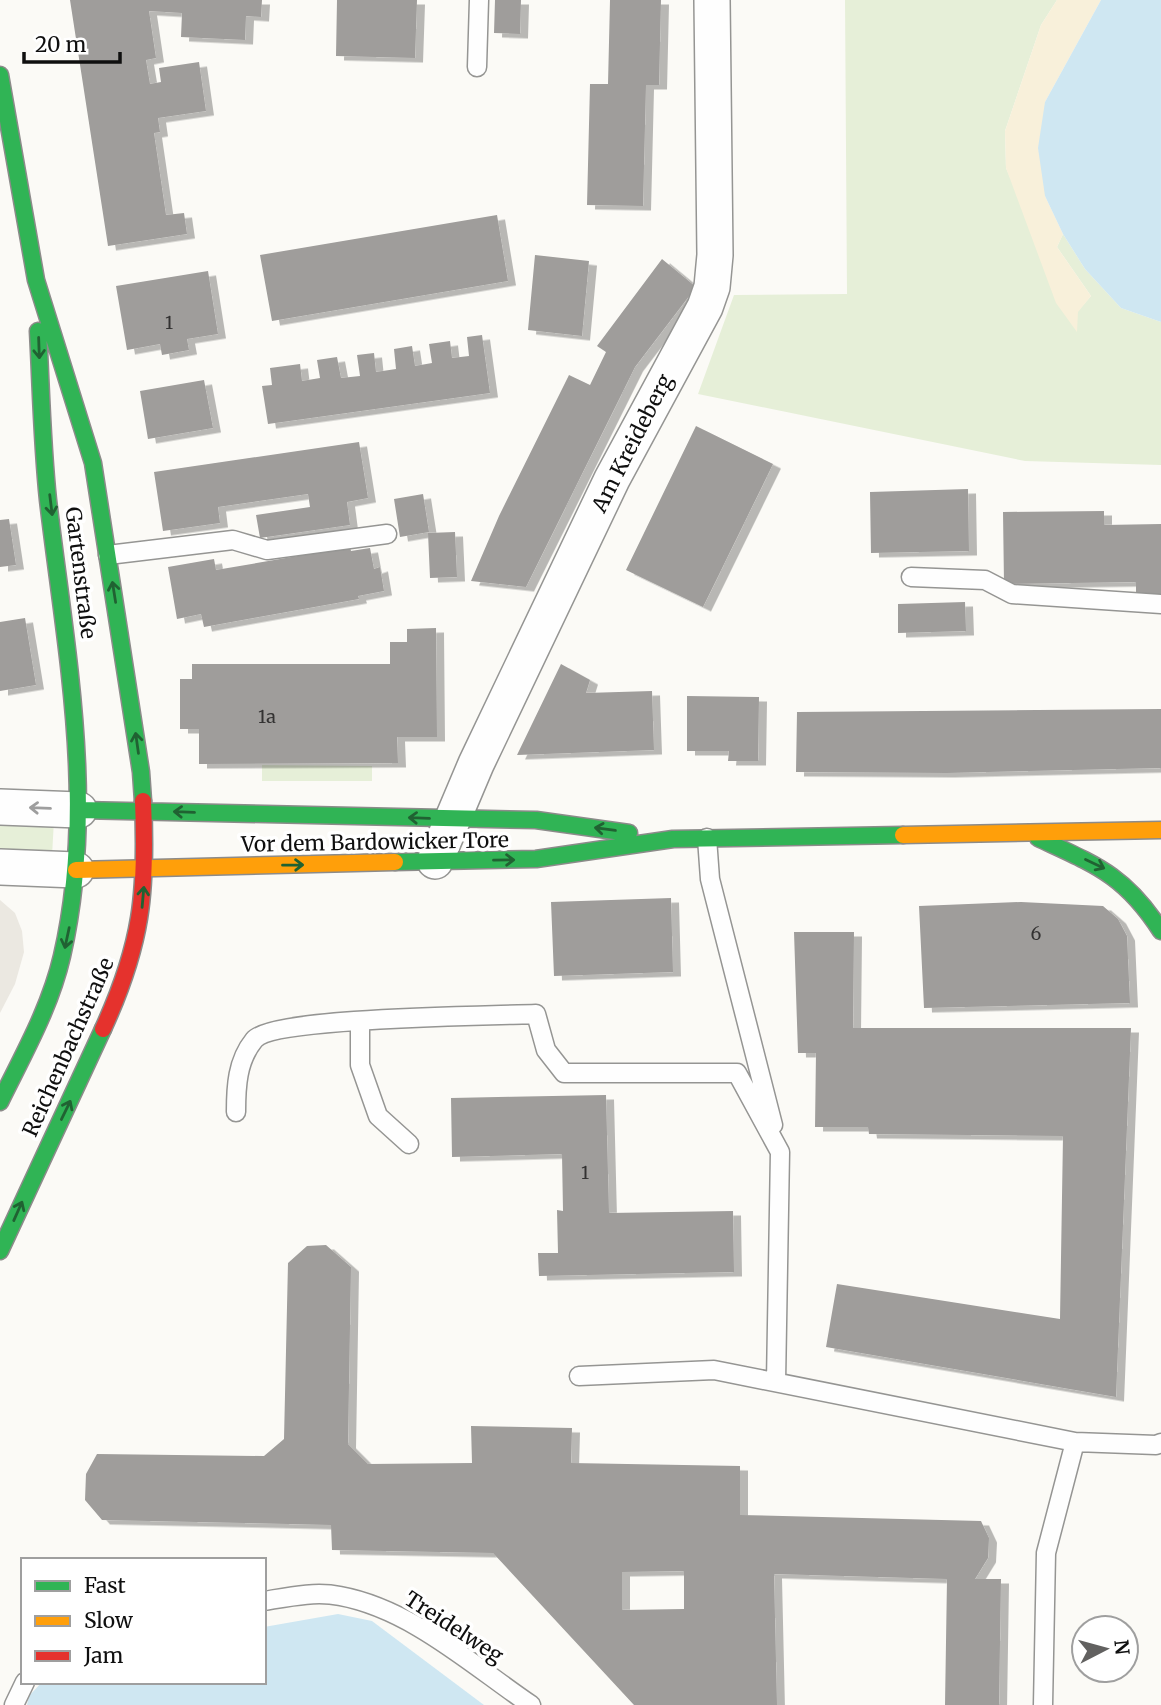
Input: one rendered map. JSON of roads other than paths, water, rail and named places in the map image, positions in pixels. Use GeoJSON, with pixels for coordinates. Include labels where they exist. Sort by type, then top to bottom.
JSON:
{"type":"FeatureCollection","features":[{"type":"Feature","properties":{"kind":"main road","name":"Gartenstraße"},"geometry":{"type":"LineString","coordinates":[[0,75],[36,280],[93,464],[145,811]]}},
{"type":"Feature","properties":{"kind":"main road","name":"Gartenstraße"},"geometry":{"type":"LineString","coordinates":[[36,280],[42,438],[72,668],[79,810],[76,870]]}},
{"type":"Feature","properties":{"kind":"main road","name":"Vor dem Bardowicker Tore"},"geometry":{"type":"LineString","coordinates":[[79,810],[536,820],[673,839]]}},
{"type":"Feature","properties":{"kind":"main road","name":"Reichenbachstraße"},"geometry":{"type":"LineString","coordinates":[[0,1251],[114,1004],[136,938],[146,868],[145,811]]}},
{"type":"Feature","properties":{"kind":"main road","name":"Vor dem Bardowicker Tore"},"geometry":{"type":"LineString","coordinates":[[76,870],[536,859],[673,839],[1161,830]]}},
{"type":"Feature","properties":{"kind":"main road","name":"Vor dem Bardowicker Tore"},"geometry":{"type":"LineString","coordinates":[[1035,834],[1036,837],[1119,876],[1143,899],[1161,931]]}},
{"type":"Feature","properties":{"kind":"main road","name":"Reichenbachstraße"},"geometry":{"type":"LineString","coordinates":[[0,1102],[43,1009],[62,959],[76,870]]}},
{"type":"Feature","properties":{"kind":"street","name":"Am Kreideberg"},"geometry":{"type":"LineString","coordinates":[[435,862],[612,479],[705,307],[712,287],[715,255],[712,0]]}},
{"type":"Feature","properties":{"kind":"street"},"geometry":{"type":"LineString","coordinates":[[0,807],[79,810]]}},
{"type":"Feature","properties":{"kind":"street"},"geometry":{"type":"LineString","coordinates":[[0,867],[76,870]]}},
{"type":"Feature","properties":{"kind":"lane"},"geometry":{"type":"LineString","coordinates":[[473,61],[479,0]]}},
{"type":"Feature","properties":{"kind":"lane"},"geometry":{"type":"LineString","coordinates":[[108,555],[233,540],[267,550],[387,534]]}},
{"type":"Feature","properties":{"kind":"lane"},"geometry":{"type":"LineString","coordinates":[[911,578],[985,580],[1012,594],[1161,604]]}},
{"type":"Feature","properties":{"kind":"lane"},"geometry":{"type":"LineString","coordinates":[[707,838],[710,879],[780,1152],[776,1382]]}},
{"type":"Feature","properties":{"kind":"lane"},"geometry":{"type":"LineString","coordinates":[[236,1112],[236,1076],[254,1040],[270,1030],[360,1021],[536,1014],[546,1051],[565,1073],[737,1073],[780,1152]]}},
{"type":"Feature","properties":{"kind":"lane"},"geometry":{"type":"LineString","coordinates":[[360,1021],[360,1065],[378,1116],[409,1144]]}},
{"type":"Feature","properties":{"kind":"lane"},"geometry":{"type":"LineString","coordinates":[[579,1376],[714,1370],[1075,1442],[1161,1443]]}},
{"type":"Feature","properties":{"kind":"lane"},"geometry":{"type":"LineString","coordinates":[[1043,1705],[1046,1553],[1075,1442]]}},
{"type":"Feature","properties":{"kind":"lane","name":"Treidelweg"},"geometry":{"type":"LineString","coordinates":[[266,1601],[297,1595],[338,1595],[378,1606],[414,1625],[531,1705]]}},
{"type":"Feature","properties":{"kind":"lane"},"geometry":{"type":"LineString","coordinates":[[14,1705],[24,1684]]}},
{"type":"Feature","properties":{"kind":"water"},"geometry":{"type":"Polygon","coordinates":[[[1101,0],[1161,0],[1161,322],[1121,308],[1085,269],[1063,234],[1045,196],[1038,148],[1045,102],[1101,0]]]}},
{"type":"Feature","properties":{"kind":"water"},"geometry":{"type":"Polygon","coordinates":[[[338,1614],[372,1621],[484,1705],[27,1705],[29,1696],[40,1684],[266,1684],[266,1627],[338,1614]]]}}]}
